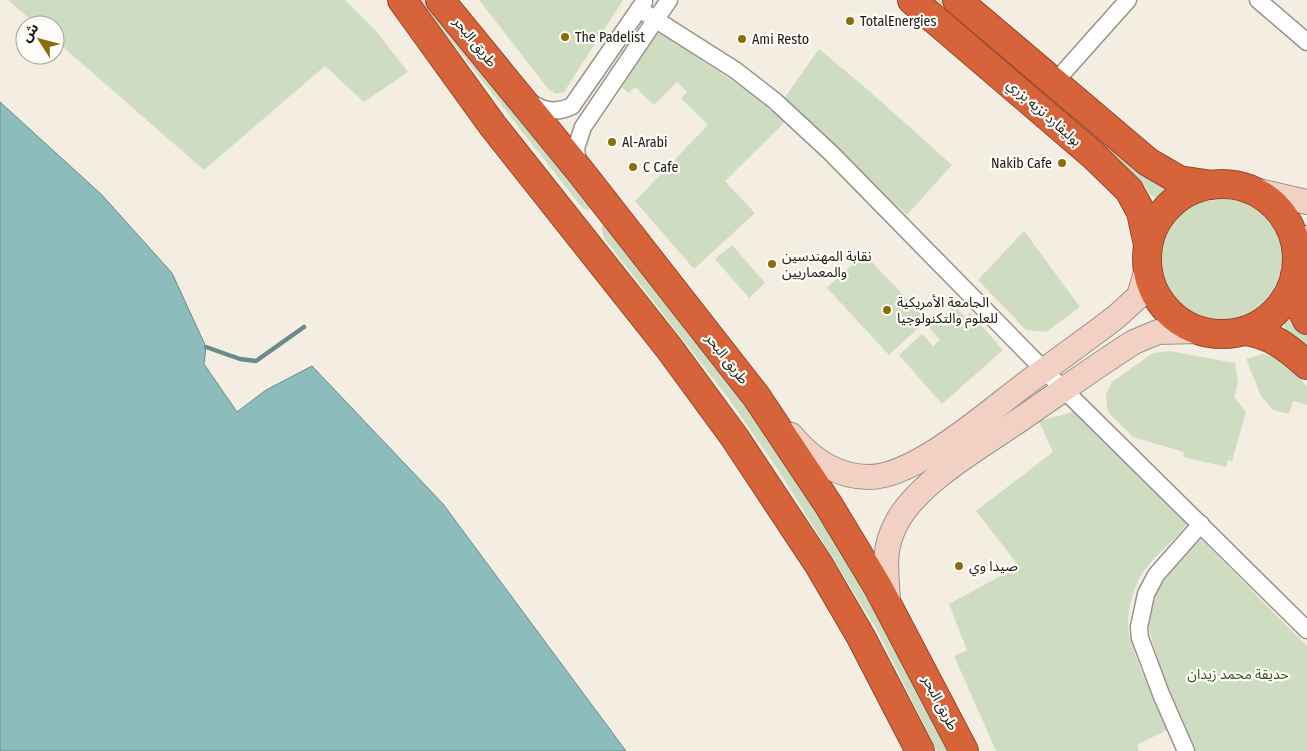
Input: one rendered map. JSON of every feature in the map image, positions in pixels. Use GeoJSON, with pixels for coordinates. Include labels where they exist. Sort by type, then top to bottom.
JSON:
{"type":"FeatureCollection","features":[{"type":"Feature","properties":{"kind":"highway"},"geometry":{"type":"LineString","coordinates":[[402,0],[493,126],[669,348],[773,495],[819,565],[861,637],[920,751]]}},
{"type":"Feature","properties":{"kind":"highway","name":"طريق البحر"},"geometry":{"type":"LineString","coordinates":[[440,0],[580,171],[756,396],[828,504],[888,608],[964,751]]}},
{"type":"Feature","properties":{"kind":"highway","name":"بوليفارد نزيه بزري"},"geometry":{"type":"LineString","coordinates":[[912,0],[1093,155],[1129,190],[1141,212],[1148,257]]}},
{"type":"Feature","properties":{"kind":"highway","name":"بوليفارد نزيه بزري"},"geometry":{"type":"LineString","coordinates":[[958,0],[1054,83],[1163,172],[1179,180],[1212,185]]}},
{"type":"Feature","properties":{"kind":"highway"},"geometry":{"type":"LineString","coordinates":[[1296,270],[1288,294],[1277,310],[1262,322],[1245,331],[1228,334],[1200,331],[1181,322],[1164,308],[1153,290],[1148,257],[1156,223],[1170,205],[1190,192],[1212,185],[1231,185],[1250,189],[1270,201],[1285,219],[1294,241],[1296,270],[1295,296],[1307,320]]}},
{"type":"Feature","properties":{"kind":"highway"},"geometry":{"type":"LineString","coordinates":[[580,234],[610,209]]}},
{"type":"Feature","properties":{"kind":"highway"},"geometry":{"type":"LineString","coordinates":[[1245,331],[1267,335],[1277,340],[1307,365]]}},
{"type":"Feature","properties":{"kind":"main road"},"geometry":{"type":"LineString","coordinates":[[1250,189],[1307,202]]}},
{"type":"Feature","properties":{"kind":"main road"},"geometry":{"type":"LineString","coordinates":[[1296,270],[1307,238]]}},
{"type":"Feature","properties":{"kind":"main road"},"geometry":{"type":"LineString","coordinates":[[756,396],[795,440],[826,467],[849,475],[870,477],[900,470],[933,452],[1129,305],[1142,290],[1148,257]]}},
{"type":"Feature","properties":{"kind":"main road"},"geometry":{"type":"LineString","coordinates":[[888,608],[884,572],[886,554],[896,523],[912,501],[926,487],[1119,352],[1147,336],[1170,331],[1200,331]]}},
{"type":"Feature","properties":{"kind":"street"},"geometry":{"type":"LineString","coordinates":[[580,171],[576,148],[581,132],[610,85],[669,0]]}},
{"type":"Feature","properties":{"kind":"street"},"geometry":{"type":"LineString","coordinates":[[1054,83],[1128,0]]}},
{"type":"Feature","properties":{"kind":"street"},"geometry":{"type":"LineString","coordinates":[[1258,0],[1307,42]]}},
{"type":"Feature","properties":{"kind":"street"},"geometry":{"type":"LineString","coordinates":[[511,87],[543,110],[561,110],[572,106],[642,5],[655,20],[735,70],[775,101],[831,152],[1044,370],[1307,630]]}},
{"type":"Feature","properties":{"kind":"street"},"geometry":{"type":"LineString","coordinates":[[1186,751],[1161,694],[1140,638],[1139,626],[1146,594],[1156,575],[1201,524]]}},
{"type":"Feature","properties":{"kind":"green space"},"geometry":{"type":"Polygon","coordinates":[[[8,0],[345,0],[375,30],[408,72],[364,102],[325,66],[204,170],[65,49],[65,15],[25,15],[8,0]]]}},
{"type":"Feature","properties":{"kind":"green space"},"geometry":{"type":"Polygon","coordinates":[[[419,0],[434,0],[594,204],[589,210],[583,209],[419,0]]]}},
{"type":"Feature","properties":{"kind":"green space","name":"The Padelist"},"geometry":{"type":"Polygon","coordinates":[[[479,0],[623,0],[564,92],[556,94],[549,90],[479,0]]]}},
{"type":"Feature","properties":{"kind":"green space"},"geometry":{"type":"Polygon","coordinates":[[[928,0],[941,0],[1168,188],[1155,198],[1149,194],[1146,187],[1101,144],[928,0]]]}},
{"type":"Feature","properties":{"kind":"green space"},"geometry":{"type":"Polygon","coordinates":[[[657,30],[744,89],[785,122],[725,181],[755,213],[694,269],[635,201],[708,125],[681,98],[687,92],[677,82],[654,105],[635,87],[629,93],[620,86],[657,30]]]}},
{"type":"Feature","properties":{"kind":"green space"},"geometry":{"type":"Polygon","coordinates":[[[819,49],[952,165],[907,215],[783,100],[819,49]]]}},
{"type":"Feature","properties":{"kind":"green space"},"geometry":{"type":"Polygon","coordinates":[[[1222,199],[1245,203],[1265,216],[1278,236],[1282,259],[1278,282],[1265,302],[1245,315],[1222,319],[1199,315],[1179,302],[1166,282],[1162,259],[1166,236],[1179,216],[1199,203],[1222,199]]]}},
{"type":"Feature","properties":{"kind":"green space"},"geometry":{"type":"Polygon","coordinates":[[[607,222],[788,460],[888,624],[951,751],[937,751],[877,630],[779,471],[729,399],[604,238],[601,227],[607,222]]]}},
{"type":"Feature","properties":{"kind":"green space"},"geometry":{"type":"Polygon","coordinates":[[[1024,231],[1080,307],[1046,332],[1026,330],[978,280],[1024,231]]]}},
{"type":"Feature","properties":{"kind":"green space"},"geometry":{"type":"Polygon","coordinates":[[[732,245],[765,283],[749,298],[715,259],[732,245]]]}},
{"type":"Feature","properties":{"kind":"green space"},"geometry":{"type":"Polygon","coordinates":[[[864,254],[927,320],[889,355],[827,288],[864,254]]]}},
{"type":"Feature","properties":{"kind":"green space"},"geometry":{"type":"Polygon","coordinates":[[[955,306],[965,317],[970,313],[1003,350],[942,404],[899,355],[922,334],[933,346],[940,340],[929,328],[955,306]]]}},
{"type":"Feature","properties":{"kind":"green space"},"geometry":{"type":"Polygon","coordinates":[[[1291,318],[1307,333],[1307,349],[1285,333],[1284,325],[1291,318]]]}},
{"type":"Feature","properties":{"kind":"green space"},"geometry":{"type":"Polygon","coordinates":[[[1169,351],[1235,363],[1238,383],[1234,397],[1246,412],[1232,461],[1228,460],[1226,467],[1183,457],[1184,452],[1133,437],[1109,413],[1106,394],[1112,382],[1153,353],[1169,351]]]}},
{"type":"Feature","properties":{"kind":"green space"},"geometry":{"type":"Polygon","coordinates":[[[1263,354],[1279,358],[1307,386],[1307,405],[1293,401],[1289,414],[1273,410],[1261,396],[1246,359],[1263,354]]]}},
{"type":"Feature","properties":{"kind":"green space"},"geometry":{"type":"Polygon","coordinates":[[[1073,412],[1087,421],[1185,518],[1186,525],[1148,566],[1138,581],[1128,617],[1129,633],[1137,660],[1167,730],[1137,745],[1139,751],[996,751],[954,656],[967,650],[949,604],[1019,566],[976,511],[1053,452],[1039,421],[1073,412]]]}},
{"type":"Feature","properties":{"kind":"green space","name":"حديقة محمد زيدان"},"geometry":{"type":"Polygon","coordinates":[[[1200,538],[1307,646],[1307,751],[1196,751],[1159,663],[1149,628],[1148,614],[1153,591],[1165,570],[1182,552],[1200,538]]]}},
{"type":"Feature","properties":{"kind":"water"},"geometry":{"type":"Polygon","coordinates":[[[0,102],[102,195],[172,273],[206,347],[204,364],[237,412],[266,390],[312,366],[443,504],[626,751],[0,751],[0,102]]]}},
{"type":"Feature","properties":{"kind":"waterway"},"geometry":{"type":"LineString","coordinates":[[206,347],[240,359],[256,361],[304,327]]}},
{"type":"Feature","properties":{"kind":"place","name":"TotalEnergies"},"geometry":{"type":"Point","coordinates":[850,21]}},
{"type":"Feature","properties":{"kind":"place","name":"The Padelist"},"geometry":{"type":"Point","coordinates":[565,37]}},
{"type":"Feature","properties":{"kind":"place","name":"Ami Resto"},"geometry":{"type":"Point","coordinates":[742,39]}},
{"type":"Feature","properties":{"kind":"place","name":"Al-Arabi"},"geometry":{"type":"Point","coordinates":[612,142]}},
{"type":"Feature","properties":{"kind":"place","name":"Nakib Cafe"},"geometry":{"type":"Point","coordinates":[1062,163]}},
{"type":"Feature","properties":{"kind":"place","name":"C Cafe"},"geometry":{"type":"Point","coordinates":[633,167]}},
{"type":"Feature","properties":{"kind":"place","name":"نقابة المهندسين والمعماريين"},"geometry":{"type":"Point","coordinates":[772,264]}},
{"type":"Feature","properties":{"kind":"place","name":"الجامعة الأمريكية للعلوم والتكنولوجيا"},"geometry":{"type":"Point","coordinates":[887,310]}},
{"type":"Feature","properties":{"kind":"place","name":"صيدا وي"},"geometry":{"type":"Point","coordinates":[959,566]}}]}
